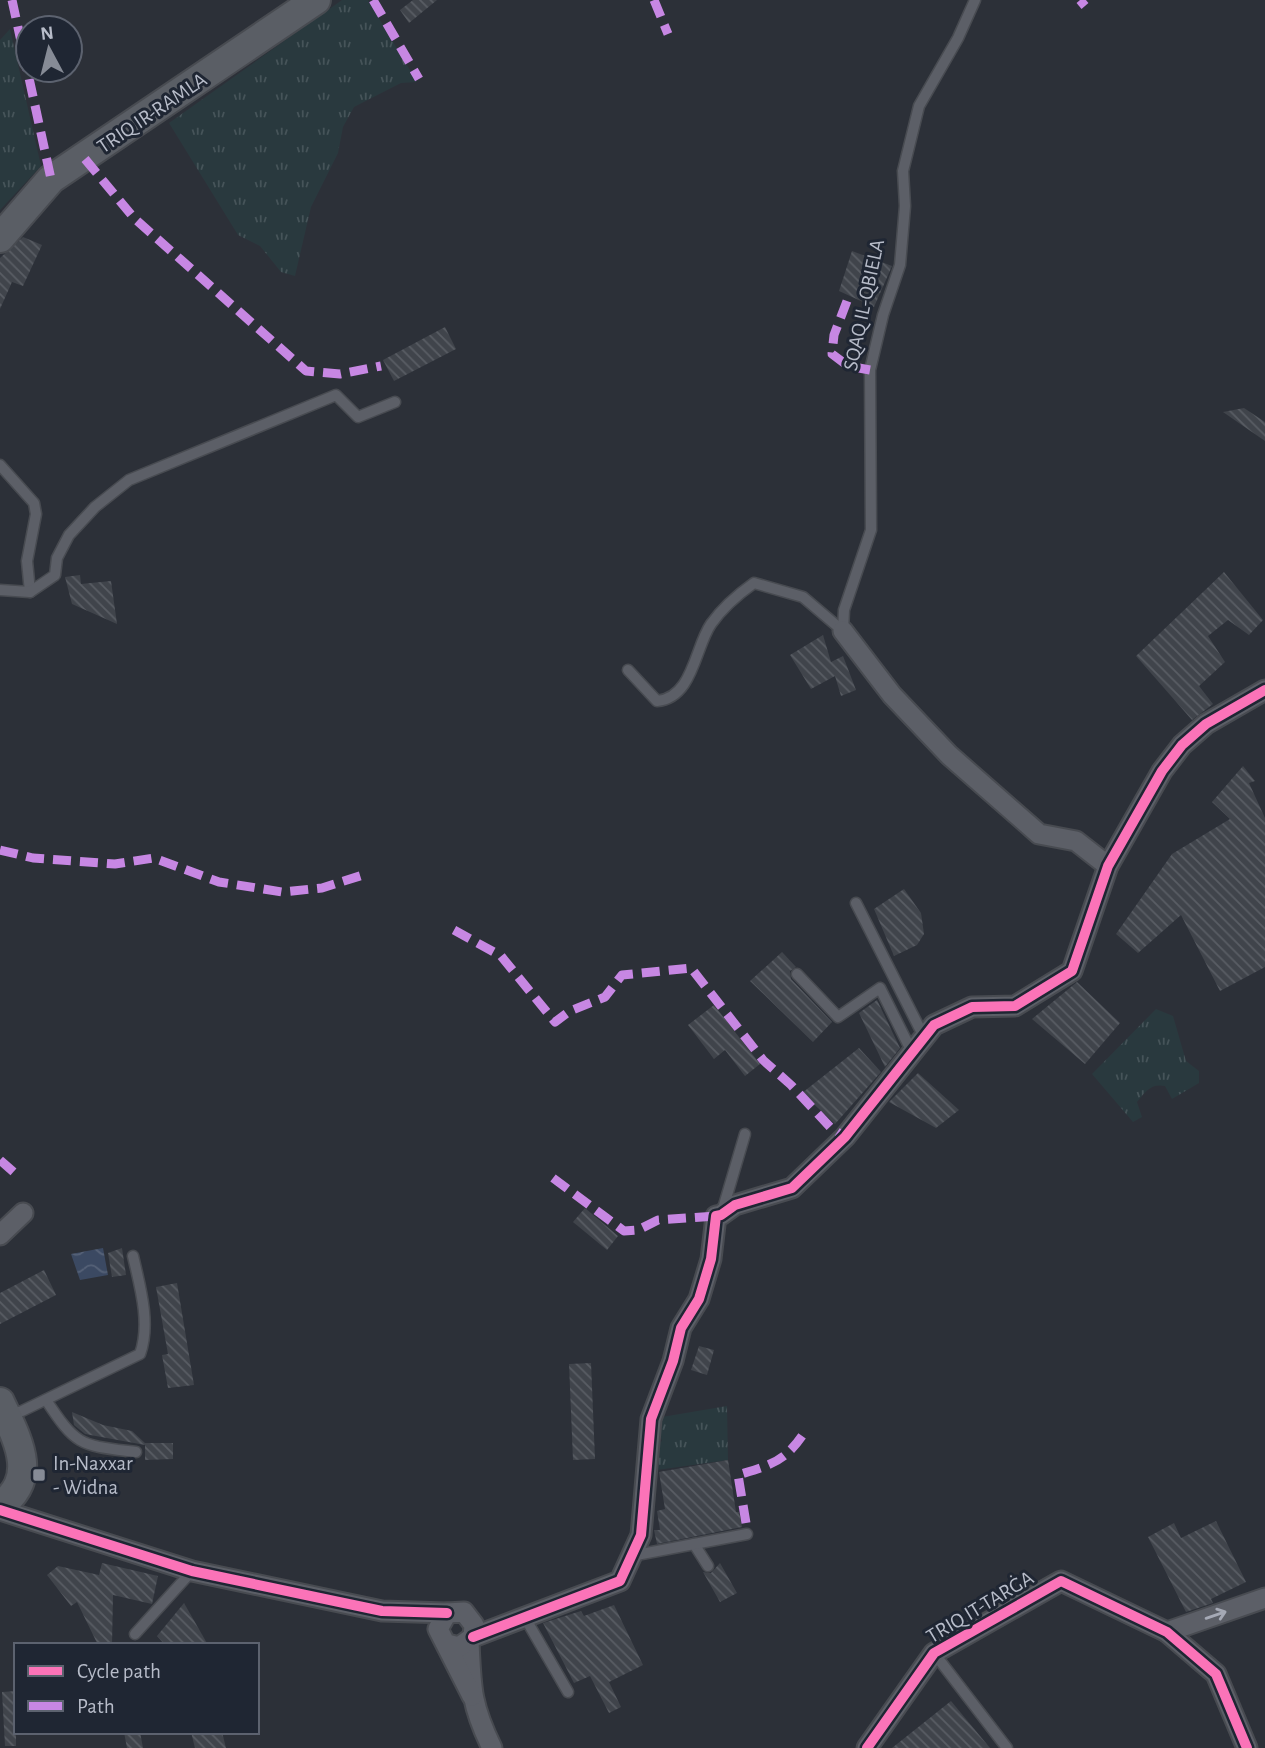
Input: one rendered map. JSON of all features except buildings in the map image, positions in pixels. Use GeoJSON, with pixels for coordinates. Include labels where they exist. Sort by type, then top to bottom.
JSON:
{"type":"FeatureCollection","features":[{"type":"Feature","properties":{"kind":"main road","name":"TRIQ IR-RAMLA"},"geometry":{"type":"LineString","coordinates":[[0,238],[51,180],[316,0]]}},
{"type":"Feature","properties":{"kind":"main road"},"geometry":{"type":"LineString","coordinates":[[0,1508],[13,1497],[23,1476],[20,1447],[3,1408]]}},
{"type":"Feature","properties":{"kind":"street"},"geometry":{"type":"LineString","coordinates":[[843,631],[892,695],[949,755],[1039,834],[1076,841],[1108,866]]}},
{"type":"Feature","properties":{"kind":"street"},"geometry":{"type":"LineString","coordinates":[[383,1611],[458,1647],[521,1616],[562,1605],[620,1581],[641,1535],[651,1419],[673,1361],[681,1328],[699,1299],[711,1259],[716,1216],[735,1205],[792,1188],[845,1137],[933,1025],[972,1007],[1015,1006],[1072,971],[1108,866],[1162,771],[1182,745],[1206,724],[1265,690]]}},
{"type":"Feature","properties":{"kind":"street"},"geometry":{"type":"LineString","coordinates":[[0,1235],[23,1213]]}},
{"type":"Feature","properties":{"kind":"street"},"geometry":{"type":"LineString","coordinates":[[0,1508],[192,1571],[383,1611],[458,1611],[468,1615],[521,1616]]}},
{"type":"Feature","properties":{"kind":"street","name":"TRIQ IT-TARĠA"},"geometry":{"type":"LineString","coordinates":[[867,1748],[934,1653],[1061,1581],[1167,1632],[1216,1674],[1247,1748]]}},
{"type":"Feature","properties":{"kind":"street"},"geometry":{"type":"LineString","coordinates":[[1167,1632],[1265,1598]]}},
{"type":"Feature","properties":{"kind":"street"},"geometry":{"type":"LineString","coordinates":[[447,1613],[439,1622],[443,1639],[472,1696]]}},
{"type":"Feature","properties":{"kind":"street"},"geometry":{"type":"LineString","coordinates":[[468,1615],[474,1625],[471,1639],[472,1696],[476,1714],[492,1748]]}},
{"type":"Feature","properties":{"kind":"lane","name":"SQAQ IL-QBIELA"},"geometry":{"type":"LineString","coordinates":[[843,631],[845,610],[871,530],[870,370],[883,315],[900,265],[905,206],[903,171],[919,106],[958,38],[975,0]]}},
{"type":"Feature","properties":{"kind":"lane"},"geometry":{"type":"LineString","coordinates":[[0,590],[30,592],[55,575],[57,558],[69,535],[95,507],[129,480],[336,395],[358,417],[395,402]]}},
{"type":"Feature","properties":{"kind":"lane"},"geometry":{"type":"LineString","coordinates":[[0,465],[34,503],[36,514],[27,561],[30,592]]}},
{"type":"Feature","properties":{"kind":"lane"},"geometry":{"type":"LineString","coordinates":[[628,670],[657,701],[672,696],[696,664],[709,626],[731,599],[754,583],[803,597],[843,631]]}},
{"type":"Feature","properties":{"kind":"lane"},"geometry":{"type":"LineString","coordinates":[[856,903],[924,1037]]}},
{"type":"Feature","properties":{"kind":"lane"},"geometry":{"type":"LineString","coordinates":[[797,974],[838,1017],[880,988],[912,1052]]}},
{"type":"Feature","properties":{"kind":"lane"},"geometry":{"type":"LineString","coordinates":[[721,1215],[745,1133]]}},
{"type":"Feature","properties":{"kind":"lane"},"geometry":{"type":"LineString","coordinates":[[3,1408],[46,1400],[140,1354],[145,1342],[142,1293],[133,1256]]}},
{"type":"Feature","properties":{"kind":"lane"},"geometry":{"type":"LineString","coordinates":[[46,1400],[69,1435],[94,1447],[135,1452]]}},
{"type":"Feature","properties":{"kind":"lane"},"geometry":{"type":"LineString","coordinates":[[631,1556],[747,1534]]}},
{"type":"Feature","properties":{"kind":"lane"},"geometry":{"type":"LineString","coordinates":[[694,1544],[708,1566]]}},
{"type":"Feature","properties":{"kind":"lane"},"geometry":{"type":"LineString","coordinates":[[135,1634],[192,1571]]}},
{"type":"Feature","properties":{"kind":"lane"},"geometry":{"type":"LineString","coordinates":[[521,1616],[568,1692]]}},
{"type":"Feature","properties":{"kind":"lane"},"geometry":{"type":"LineString","coordinates":[[934,1653],[1007,1748]]}},
{"type":"Feature","properties":{"kind":"green space"},"geometry":{"type":"Polygon","coordinates":[[[342,0],[368,0],[417,82],[401,83],[354,107],[343,127],[338,153],[311,207],[295,276],[281,272],[260,246],[238,235],[169,123],[342,0]]]}},
{"type":"Feature","properties":{"kind":"green space"},"geometry":{"type":"Polygon","coordinates":[[[10,29],[14,47],[14,84],[22,84],[41,166],[0,210],[0,40],[10,29]]]}},
{"type":"Feature","properties":{"kind":"green space"},"geometry":{"type":"Polygon","coordinates":[[[1156,1009],[1173,1016],[1186,1061],[1199,1071],[1199,1083],[1172,1099],[1165,1086],[1152,1087],[1137,1102],[1142,1117],[1133,1122],[1092,1074],[1156,1009]]]}},
{"type":"Feature","properties":{"kind":"green space"},"geometry":{"type":"Polygon","coordinates":[[[727,1406],[728,1460],[650,1471],[655,1446],[662,1441],[658,1430],[662,1417],[727,1406]]]}},
{"type":"Feature","properties":{"kind":"water"},"geometry":{"type":"Polygon","coordinates":[[[103,1248],[108,1275],[80,1280],[71,1254],[103,1248]]]}},
{"type":"Feature","properties":{"kind":"marked path"},"geometry":{"type":"LineString","coordinates":[[12,0],[51,179]]}},
{"type":"Feature","properties":{"kind":"marked path"},"geometry":{"type":"LineString","coordinates":[[373,0],[419,79]]}},
{"type":"Feature","properties":{"kind":"marked path"},"geometry":{"type":"LineString","coordinates":[[654,0],[668,34]]}},
{"type":"Feature","properties":{"kind":"marked path"},"geometry":{"type":"LineString","coordinates":[[1080,0],[1085,6]]}},
{"type":"Feature","properties":{"kind":"marked path"},"geometry":{"type":"LineString","coordinates":[[85,159],[134,218],[306,371],[340,374],[381,366]]}},
{"type":"Feature","properties":{"kind":"marked path"},"geometry":{"type":"LineString","coordinates":[[847,301],[834,335],[832,354],[848,366],[870,370]]}},
{"type":"Feature","properties":{"kind":"marked path"},"geometry":{"type":"LineString","coordinates":[[0,850],[33,858],[115,864],[154,858],[219,882],[282,892],[322,888],[363,875]]}},
{"type":"Feature","properties":{"kind":"marked path"},"geometry":{"type":"LineString","coordinates":[[454,930],[501,956],[555,1022],[570,1011],[605,997],[622,975],[691,968],[763,1060],[791,1085],[831,1128],[845,1137]]}},
{"type":"Feature","properties":{"kind":"marked path"},"geometry":{"type":"LineString","coordinates":[[0,1160],[18,1176]]}},
{"type":"Feature","properties":{"kind":"marked path"},"geometry":{"type":"LineString","coordinates":[[553,1178],[624,1231],[638,1230],[658,1220],[716,1216]]}},
{"type":"Feature","properties":{"kind":"marked path"},"geometry":{"type":"LineString","coordinates":[[746,1523],[738,1475],[776,1461],[790,1450],[804,1433]]}},
{"type":"Feature","properties":{"kind":"cycle path"},"geometry":{"type":"LineString","coordinates":[[473,1637],[620,1581],[641,1535],[651,1419],[673,1361],[681,1328],[699,1299],[711,1259],[716,1216],[735,1205],[792,1188],[845,1137],[934,1025],[972,1007],[1015,1006],[1072,971],[1108,866],[1162,771],[1182,745],[1206,724],[1265,690]]}},
{"type":"Feature","properties":{"kind":"cycle path"},"geometry":{"type":"LineString","coordinates":[[0,1510],[192,1571],[382,1611],[447,1613]]}},
{"type":"Feature","properties":{"kind":"cycle path"},"geometry":{"type":"LineString","coordinates":[[867,1748],[934,1653],[1061,1581],[1167,1632],[1216,1674],[1247,1748]]}},
{"type":"Feature","properties":{"kind":"place","name":"In-Naxxar - Widna"},"geometry":{"type":"Point","coordinates":[39,1475]}}]}
